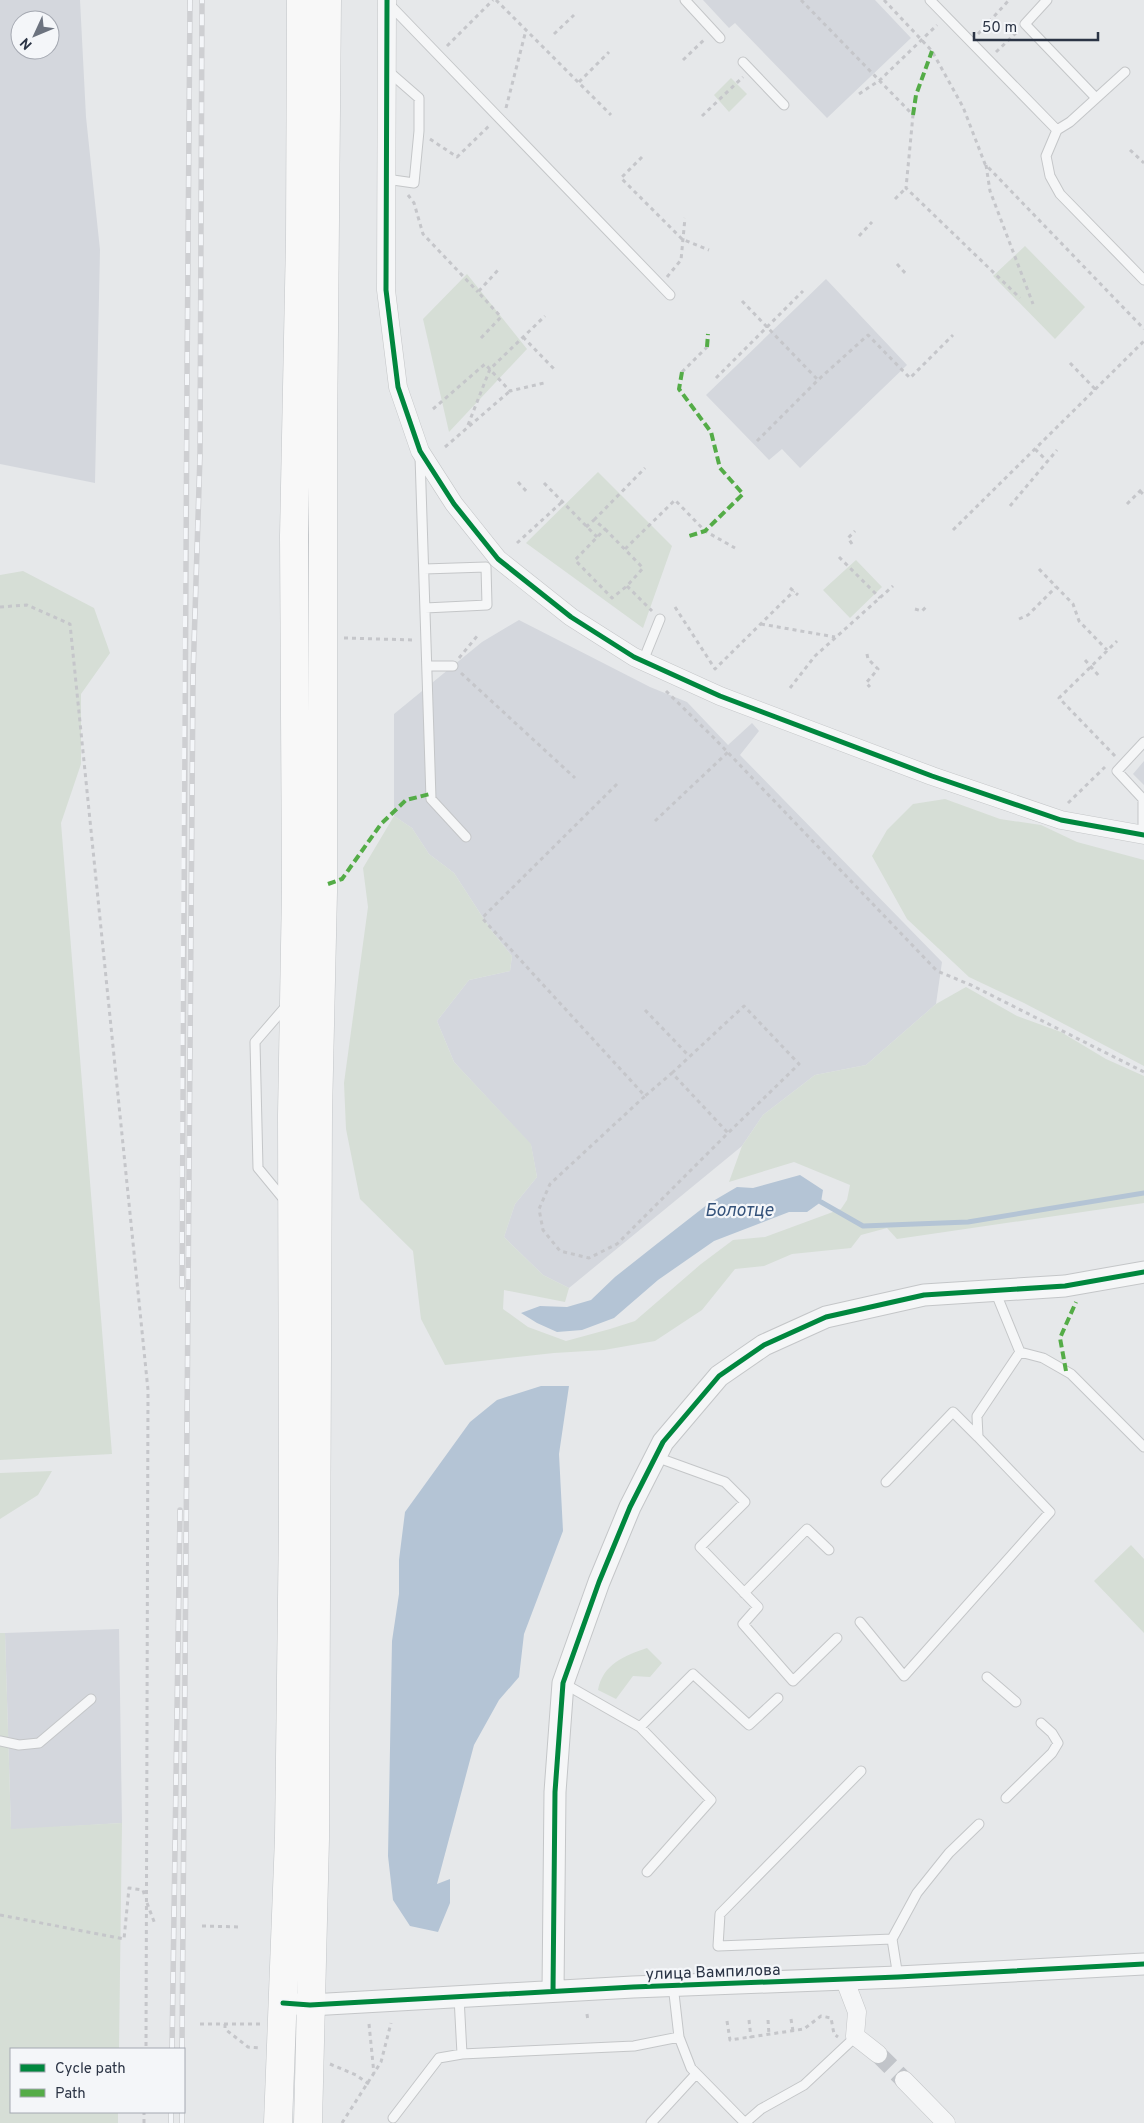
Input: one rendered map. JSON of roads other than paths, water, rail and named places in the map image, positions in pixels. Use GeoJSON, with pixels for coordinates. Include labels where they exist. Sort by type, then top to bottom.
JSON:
{"type":"FeatureCollection","features":[{"type":"Feature","properties":{"kind":"main road"},"geometry":{"type":"LineString","coordinates":[[301,0],[299,298],[294,536],[296,890],[292,1210],[293,1540],[289,1837],[296,2004],[308,2123]]}},
{"type":"Feature","properties":{"kind":"main road"},"geometry":{"type":"LineString","coordinates":[[278,2123],[296,2004],[315,1839],[318,1114],[323,892],[323,441],[327,0]]}},
{"type":"Feature","properties":{"kind":"street"},"geometry":{"type":"LineString","coordinates":[[387,1],[386,290],[398,387],[420,451],[454,504],[498,560],[571,617],[643,661],[720,696],[941,779],[1062,820],[1143,835]]}},
{"type":"Feature","properties":{"kind":"street"},"geometry":{"type":"LineString","coordinates":[[553,1991],[555,1792],[563,1683],[606,1565],[630,1506],[664,1442],[719,1376],[764,1345],[826,1317],[924,1295],[1065,1286],[1144,1272]]}},
{"type":"Feature","properties":{"kind":"street","name":"улица Вампилова"},"geometry":{"type":"LineString","coordinates":[[296,2004],[1144,1964]]}},
{"type":"Feature","properties":{"kind":"street"},"geometry":{"type":"LineString","coordinates":[[844,1978],[857,2012],[851,2040],[878,2054]]}},
{"type":"Feature","properties":{"kind":"street"},"geometry":{"type":"LineString","coordinates":[[904,2080],[946,2123]]}},
{"type":"Feature","properties":{"kind":"lane"},"geometry":{"type":"LineString","coordinates":[[685,0],[717,34]]}},
{"type":"Feature","properties":{"kind":"lane"},"geometry":{"type":"LineString","coordinates":[[930,0],[1057,130]]}},
{"type":"Feature","properties":{"kind":"lane"},"geometry":{"type":"LineString","coordinates":[[1047,0],[1025,24],[1096,98]]}},
{"type":"Feature","properties":{"kind":"lane"},"geometry":{"type":"LineString","coordinates":[[387,1],[670,295]]}},
{"type":"Feature","properties":{"kind":"lane"},"geometry":{"type":"LineString","coordinates":[[743,62],[784,105]]}},
{"type":"Feature","properties":{"kind":"lane"},"geometry":{"type":"LineString","coordinates":[[386,70],[419,98],[419,131],[414,183],[386,179]]}},
{"type":"Feature","properties":{"kind":"lane"},"geometry":{"type":"LineString","coordinates":[[1125,72],[1070,122],[1057,130],[1046,156],[1050,176],[1060,194],[1144,280]]}},
{"type":"Feature","properties":{"kind":"lane"},"geometry":{"type":"LineString","coordinates":[[420,451],[431,799],[466,837]]}},
{"type":"Feature","properties":{"kind":"lane"},"geometry":{"type":"LineString","coordinates":[[424,568],[486,567],[487,605],[425,608]]}},
{"type":"Feature","properties":{"kind":"lane"},"geometry":{"type":"LineString","coordinates":[[643,661],[660,619]]}},
{"type":"Feature","properties":{"kind":"lane"},"geometry":{"type":"LineString","coordinates":[[427,666],[453,666]]}},
{"type":"Feature","properties":{"kind":"lane"},"geometry":{"type":"LineString","coordinates":[[1143,835],[1143,799],[1117,771],[1144,742]]}},
{"type":"Feature","properties":{"kind":"lane"},"geometry":{"type":"LineString","coordinates":[[292,1210],[258,1168],[255,1042],[294,997]]}},
{"type":"Feature","properties":{"kind":"lane"},"geometry":{"type":"LineString","coordinates":[[995,1291],[1020,1352]]}},
{"type":"Feature","properties":{"kind":"lane"},"geometry":{"type":"LineString","coordinates":[[978,1438],[977,1416],[1020,1352]]}},
{"type":"Feature","properties":{"kind":"lane"},"geometry":{"type":"LineString","coordinates":[[1020,1352],[1043,1358],[1071,1374],[1144,1447]]}},
{"type":"Feature","properties":{"kind":"lane"},"geometry":{"type":"LineString","coordinates":[[860,1622],[904,1676],[1050,1512],[953,1412],[886,1482]]}},
{"type":"Feature","properties":{"kind":"lane"},"geometry":{"type":"LineString","coordinates":[[656,1457],[725,1482],[746,1502],[700,1546],[758,1607],[742,1624],[793,1681],[837,1638]]}},
{"type":"Feature","properties":{"kind":"lane"},"geometry":{"type":"LineString","coordinates":[[744,1593],[807,1529],[829,1550]]}},
{"type":"Feature","properties":{"kind":"lane"},"geometry":{"type":"LineString","coordinates":[[640,1727],[693,1674],[749,1725],[778,1698]]}},
{"type":"Feature","properties":{"kind":"lane"},"geometry":{"type":"LineString","coordinates":[[987,1677],[1016,1702]]}},
{"type":"Feature","properties":{"kind":"lane"},"geometry":{"type":"LineString","coordinates":[[563,1683],[640,1727],[711,1800],[647,1872]]}},
{"type":"Feature","properties":{"kind":"lane"},"geometry":{"type":"LineString","coordinates":[[0,1742],[19,1745],[39,1743],[91,1699]]}},
{"type":"Feature","properties":{"kind":"lane"},"geometry":{"type":"LineString","coordinates":[[1006,1798],[1052,1753],[1058,1743],[1052,1733],[1041,1723]]}},
{"type":"Feature","properties":{"kind":"lane"},"geometry":{"type":"LineString","coordinates":[[861,1771],[720,1914],[718,1946],[892,1939]]}},
{"type":"Feature","properties":{"kind":"lane"},"geometry":{"type":"LineString","coordinates":[[898,1977],[892,1939],[918,1893],[949,1853],[979,1824]]}},
{"type":"Feature","properties":{"kind":"lane"},"geometry":{"type":"LineString","coordinates":[[673,1985],[679,2037],[688,2062],[696,2074],[746,2123],[761,2110],[804,2084],[851,2040]]}},
{"type":"Feature","properties":{"kind":"lane"},"geometry":{"type":"LineString","coordinates":[[459,1997],[462,2054]]}},
{"type":"Feature","properties":{"kind":"lane"},"geometry":{"type":"LineString","coordinates":[[393,2118],[439,2058],[462,2054],[634,2046],[679,2037]]}},
{"type":"Feature","properties":{"kind":"lane"},"geometry":{"type":"LineString","coordinates":[[651,2123],[696,2074]]}},
{"type":"Feature","properties":{"kind":"water","name":"Болотце"},"geometry":{"type":"Polygon","coordinates":[[[800,1175],[823,1190],[821,1202],[807,1212],[789,1212],[714,1241],[658,1280],[614,1318],[582,1330],[557,1332],[521,1313],[540,1306],[567,1307],[591,1300],[615,1277],[708,1204],[737,1187],[753,1188],[800,1175]]]}},
{"type":"Feature","properties":{"kind":"water"},"geometry":{"type":"Polygon","coordinates":[[[541,1386],[569,1386],[559,1454],[563,1531],[524,1634],[519,1677],[499,1700],[474,1745],[437,1884],[450,1879],[450,1903],[438,1932],[410,1926],[393,1900],[388,1856],[392,1641],[399,1594],[399,1560],[405,1512],[470,1422],[497,1400],[541,1386]]]}},
{"type":"Feature","properties":{"kind":"waterway"},"geometry":{"type":"LineString","coordinates":[[821,1202],[863,1226],[968,1222],[1144,1193]]}},
{"type":"Feature","properties":{"kind":"tunnel"},"geometry":{"type":"LineString","coordinates":[[878,2054],[904,2080]]}},
{"type":"Feature","properties":{"kind":"railway"},"geometry":{"type":"LineString","coordinates":[[182,1287],[190,0]]}},
{"type":"Feature","properties":{"kind":"railway"},"geometry":{"type":"LineString","coordinates":[[182,2048],[193,677],[200,455],[202,0]]}},
{"type":"Feature","properties":{"kind":"railway"},"geometry":{"type":"LineString","coordinates":[[172,2048],[180,1510]]}},
{"type":"Feature","properties":{"kind":"railway"},"geometry":{"type":"LineString","coordinates":[[171,2113],[171,2123]]}},
{"type":"Feature","properties":{"kind":"railway"},"geometry":{"type":"LineString","coordinates":[[182,2113],[182,2123]]}}]}
